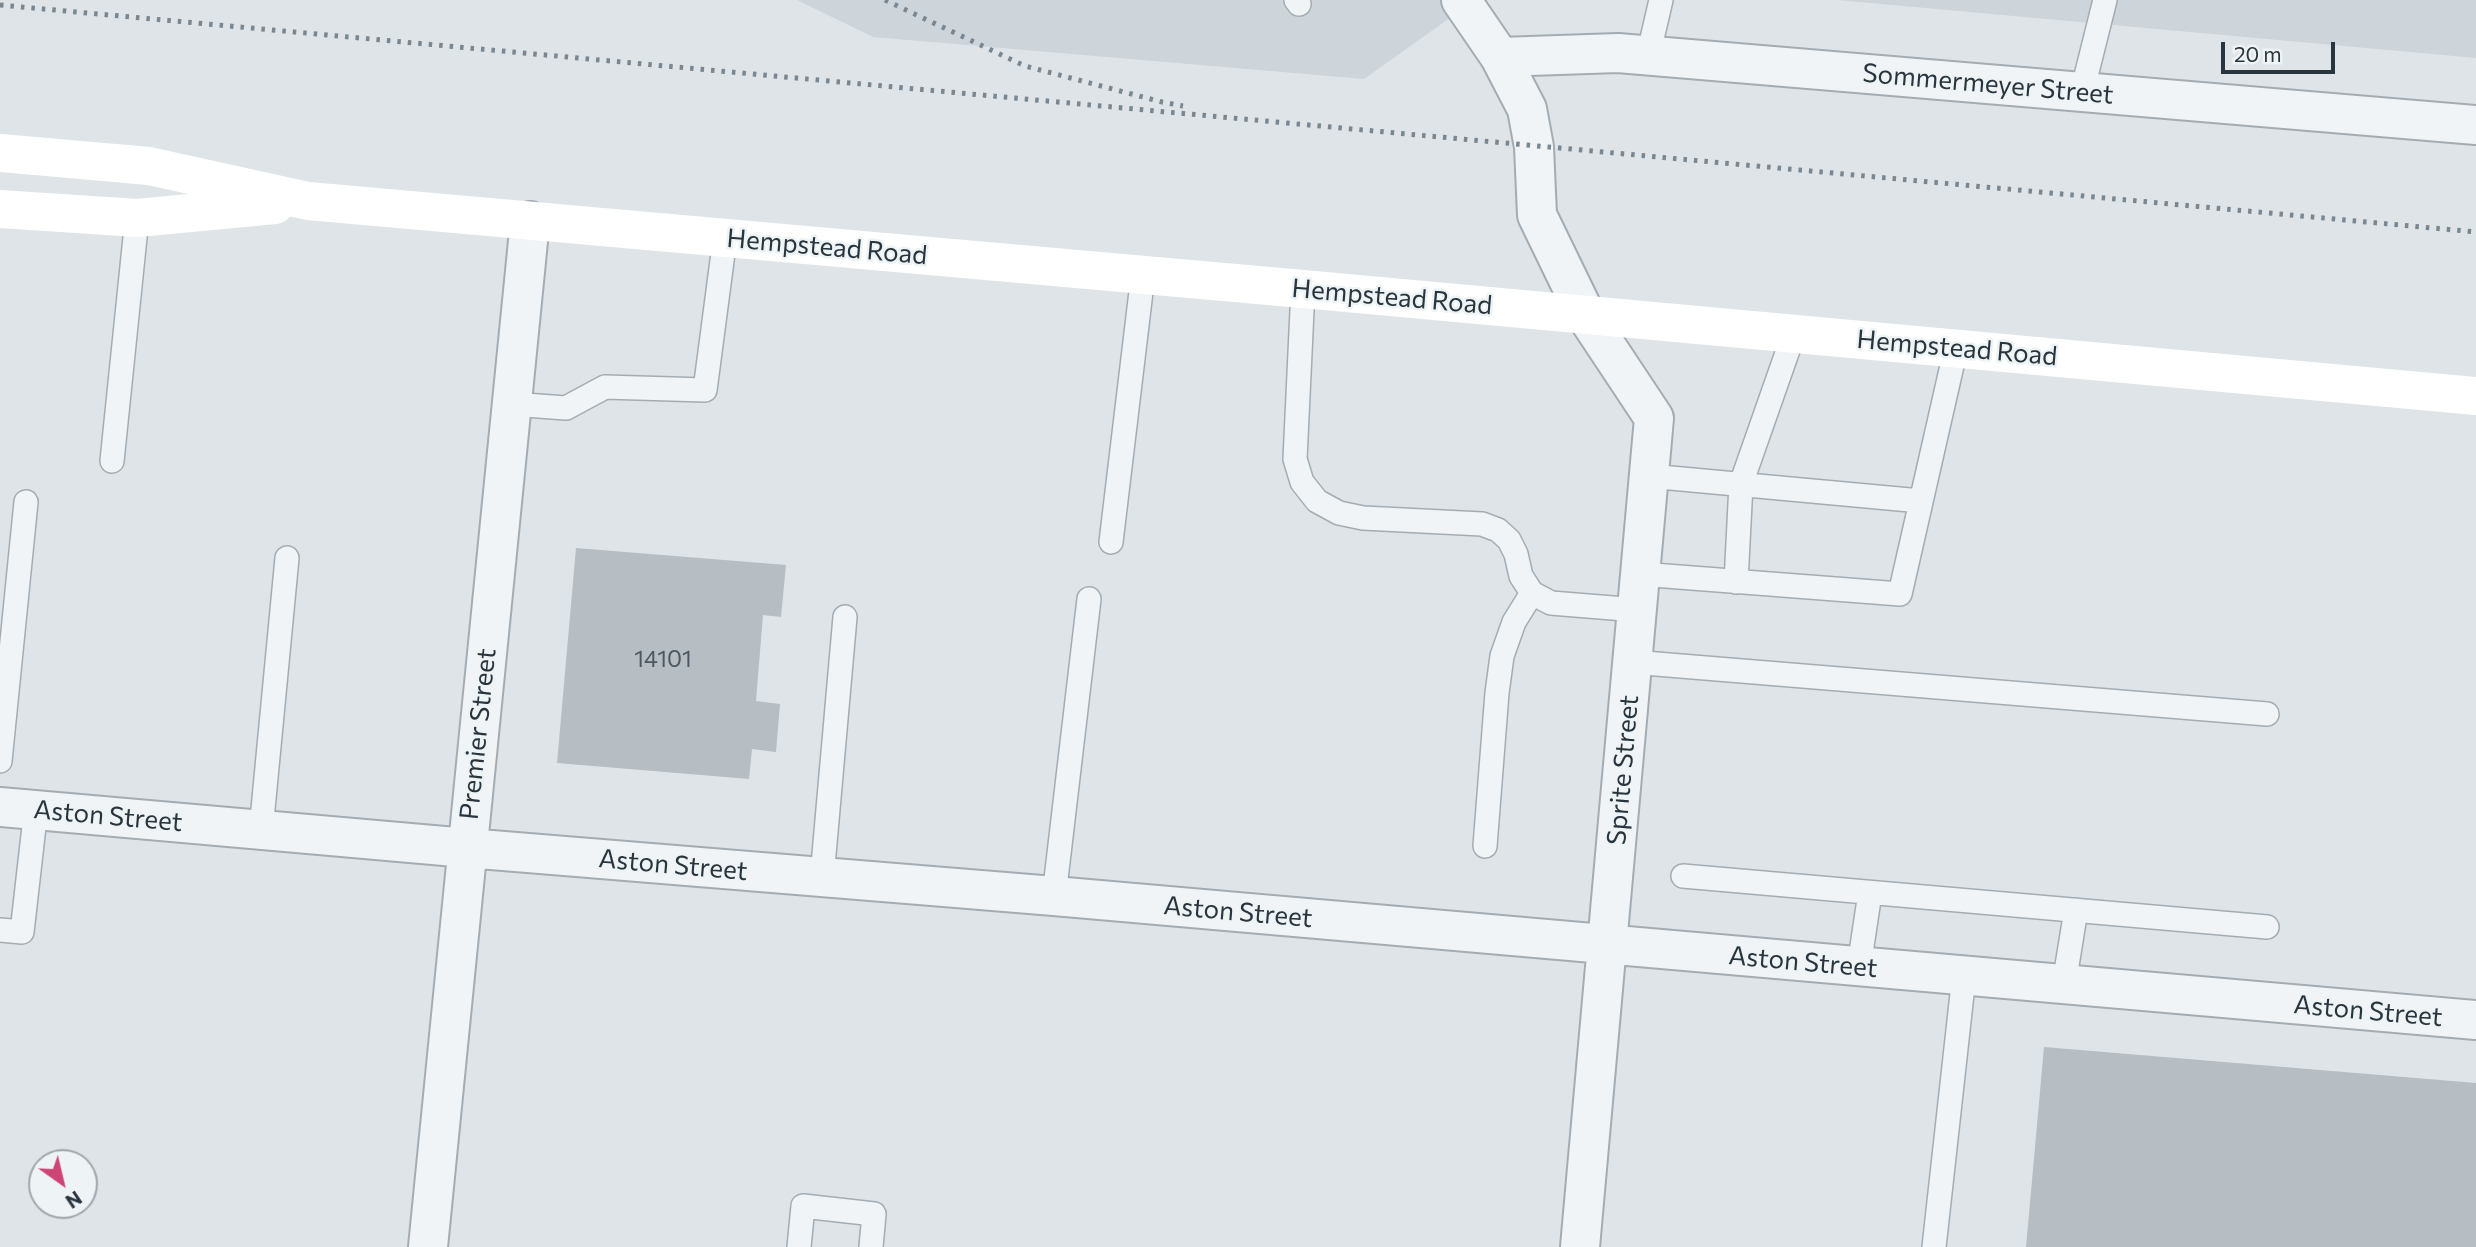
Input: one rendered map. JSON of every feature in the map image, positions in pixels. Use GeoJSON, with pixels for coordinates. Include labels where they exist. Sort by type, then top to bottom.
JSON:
{"type":"FeatureCollection","features":[{"type":"Feature","properties":{"kind":"main road","name":"Hempstead Road"},"geometry":{"type":"LineString","coordinates":[[0,153],[149,166],[308,201],[2476,396]]}},
{"type":"Feature","properties":{"kind":"main road","name":"Hempstead Road"},"geometry":{"type":"LineString","coordinates":[[0,209],[137,218],[308,201]]}},
{"type":"Feature","properties":{"kind":"street","name":"Sprite Street"},"geometry":{"type":"LineString","coordinates":[[1461,0],[1500,57],[1527,109],[1534,147],[1537,215],[1585,314],[1654,418],[1580,1247]]}},
{"type":"Feature","properties":{"kind":"street","name":"Sommermeyer Street"},"geometry":{"type":"LineString","coordinates":[[1500,57],[1618,53],[2476,125]]}},
{"type":"Feature","properties":{"kind":"street","name":"Premier Street"},"geometry":{"type":"LineString","coordinates":[[428,1247],[530,221]]}},
{"type":"Feature","properties":{"kind":"street","name":"Aston Street"},"geometry":{"type":"LineString","coordinates":[[18,808],[2476,1020]]}},
{"type":"Feature","properties":{"kind":"lane"},"geometry":{"type":"LineString","coordinates":[[1648,56],[1661,0]]}},
{"type":"Feature","properties":{"kind":"lane"},"geometry":{"type":"LineString","coordinates":[[2082,92],[2105,0]]}},
{"type":"Feature","properties":{"kind":"lane"},"geometry":{"type":"LineString","coordinates":[[112,461],[137,218]]}},
{"type":"Feature","properties":{"kind":"lane"},"geometry":{"type":"LineString","coordinates":[[511,404],[566,408],[605,387],[705,390],[725,238]]}},
{"type":"Feature","properties":{"kind":"lane"},"geometry":{"type":"LineString","coordinates":[[1111,542],[1143,275]]}},
{"type":"Feature","properties":{"kind":"lane"},"geometry":{"type":"LineString","coordinates":[[1303,289],[1295,459],[1302,482],[1317,501],[1339,513],[1363,518],[1482,524],[1498,530],[1509,540],[1516,554],[1521,576],[1531,593],[1551,603],[1736,582],[1900,594],[1955,348]]}},
{"type":"Feature","properties":{"kind":"lane"},"geometry":{"type":"LineString","coordinates":[[1736,582],[1741,484],[1794,333]]}},
{"type":"Feature","properties":{"kind":"lane"},"geometry":{"type":"LineString","coordinates":[[1649,476],[1921,501]]}},
{"type":"Feature","properties":{"kind":"lane"},"geometry":{"type":"LineString","coordinates":[[0,761],[26,502]]}},
{"type":"Feature","properties":{"kind":"lane"},"geometry":{"type":"LineString","coordinates":[[261,830],[287,558]]}},
{"type":"Feature","properties":{"kind":"lane"},"geometry":{"type":"LineString","coordinates":[[1485,846],[1502,656],[1514,622],[1531,593]]}},
{"type":"Feature","properties":{"kind":"lane"},"geometry":{"type":"LineString","coordinates":[[1054,896],[1089,599]]}},
{"type":"Feature","properties":{"kind":"lane"},"geometry":{"type":"LineString","coordinates":[[822,877],[845,617]]}},
{"type":"Feature","properties":{"kind":"lane"},"geometry":{"type":"LineString","coordinates":[[1633,662],[2267,715]]}},
{"type":"Feature","properties":{"kind":"lane"},"geometry":{"type":"LineString","coordinates":[[0,930],[22,932],[18,808]]}},
{"type":"Feature","properties":{"kind":"lane"},"geometry":{"type":"LineString","coordinates":[[1683,876],[2267,927]]}},
{"type":"Feature","properties":{"kind":"lane"},"geometry":{"type":"LineString","coordinates":[[1859,967],[1870,892]]}},
{"type":"Feature","properties":{"kind":"lane"},"geometry":{"type":"LineString","coordinates":[[2064,985],[2076,910]]}},
{"type":"Feature","properties":{"kind":"lane"},"geometry":{"type":"LineString","coordinates":[[1934,1247],[1964,976]]}},
{"type":"Feature","properties":{"kind":"lane"},"geometry":{"type":"LineString","coordinates":[[799,1247],[803,1206],[874,1214],[872,1247]]}},
{"type":"Feature","properties":{"kind":"shaded area"},"geometry":{"type":"Polygon","coordinates":[[[797,0],[1475,0],[1364,79],[873,37],[797,0]]]}},
{"type":"Feature","properties":{"kind":"shaded area"},"geometry":{"type":"Polygon","coordinates":[[[1837,0],[2476,0],[2476,58],[1837,0]]]}},
{"type":"Feature","properties":{"kind":"building"},"geometry":{"type":"Polygon","coordinates":[[[576,548],[786,565],[781,617],[763,615],[756,701],[780,704],[776,752],[752,749],[749,779],[557,763],[576,548]]]}},
{"type":"Feature","properties":{"kind":"building"},"geometry":{"type":"Polygon","coordinates":[[[2044,1047],[2476,1083],[2476,1247],[2026,1247],[2044,1047]]]}},
{"type":"Feature","properties":{"kind":"railway"},"geometry":{"type":"LineString","coordinates":[[885,0],[1025,66],[1183,106]]}},
{"type":"Feature","properties":{"kind":"railway"},"geometry":{"type":"LineString","coordinates":[[0,5],[2476,232]]}}]}
